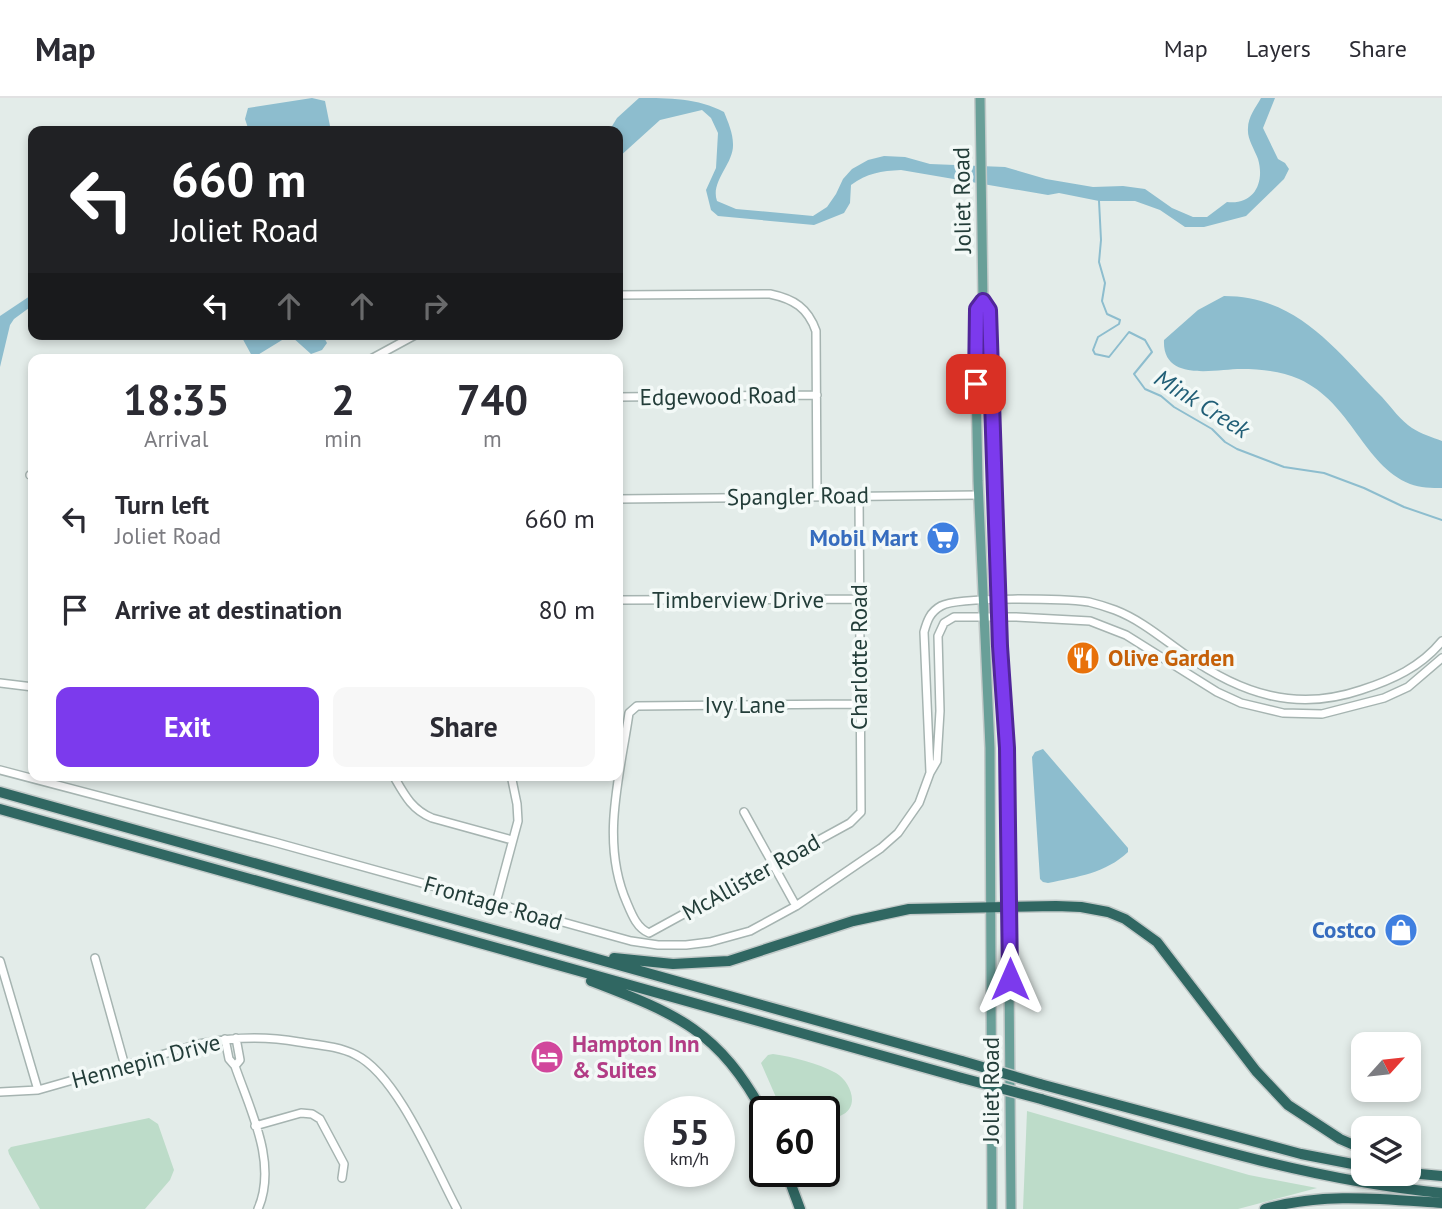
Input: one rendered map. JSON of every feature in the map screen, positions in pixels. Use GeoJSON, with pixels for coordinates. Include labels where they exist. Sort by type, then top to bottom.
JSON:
{"type":"FeatureCollection","features":[{"type":"Feature","properties":{"kind":"highway"},"geometry":{"type":"LineString","coordinates":[[0,792],[1040,1084],[1301,1154],[1351,1164]]}},
{"type":"Feature","properties":{"kind":"highway"},"geometry":{"type":"LineString","coordinates":[[0,809],[1253,1159],[1326,1177],[1442,1193]]}},
{"type":"Feature","properties":{"kind":"highway"},"geometry":{"type":"LineString","coordinates":[[587,955],[673,964],[729,961],[882,914],[935,908],[1009,909],[1056,906],[1108,912],[1141,929],[1166,953],[1256,1071],[1288,1105],[1351,1144]]}},
{"type":"Feature","properties":{"kind":"highway"},"geometry":{"type":"LineString","coordinates":[[541,961],[652,1004],[704,1036],[722,1052],[754,1096]]}},
{"type":"Feature","properties":{"kind":"highway"},"geometry":{"type":"LineString","coordinates":[[1421,1174],[1442,1176]]}},
{"type":"Feature","properties":{"kind":"highway"},"geometry":{"type":"LineString","coordinates":[[792,1187],[800,1209]]}},
{"type":"Feature","properties":{"kind":"highway"},"geometry":{"type":"LineString","coordinates":[[1265,1209],[1311,1199],[1339,1197],[1442,1203]]}},
{"type":"Feature","properties":{"kind":"main road","name":"Joliet Road"},"geometry":{"type":"LineString","coordinates":[[981,98],[983,301],[989,310],[999,617],[1007,748],[1011,1209]]}},
{"type":"Feature","properties":{"kind":"main road","name":"Joliet Road"},"geometry":{"type":"LineString","coordinates":[[983,301],[977,309],[976,343],[979,495],[990,748],[992,1209]]}},
{"type":"Feature","properties":{"kind":"street"},"geometry":{"type":"LineString","coordinates":[[623,295],[770,294],[795,302],[805,310],[816,331],[817,495]]}},
{"type":"Feature","properties":{"kind":"street"},"geometry":{"type":"LineString","coordinates":[[380,354],[405,340]]}},
{"type":"Feature","properties":{"kind":"street","name":"Edgewood Road"},"geometry":{"type":"LineString","coordinates":[[623,397],[817,395]]}},
{"type":"Feature","properties":{"kind":"street","name":"Charlotte Road"},"geometry":{"type":"LineString","coordinates":[[858,817],[861,812],[859,495]]}},
{"type":"Feature","properties":{"kind":"street","name":"Spangler Road"},"geometry":{"type":"LineString","coordinates":[[623,499],[979,495]]}},
{"type":"Feature","properties":{"kind":"street","name":"Timberview Drive"},"geometry":{"type":"LineString","coordinates":[[623,600],[858,600]]}},
{"type":"Feature","properties":{"kind":"street","name":"Frontage Road"},"geometry":{"type":"LineString","coordinates":[[930,773],[924,632],[932,612],[950,603],[984,600],[1090,602],[1145,625],[1213,673],[1234,684],[1278,698],[1317,700],[1379,684],[1397,677],[1415,665],[1442,641]]}},
{"type":"Feature","properties":{"kind":"street","name":"Frontage Road"},"geometry":{"type":"LineString","coordinates":[[42,781],[631,941],[658,945],[710,942],[750,931],[796,906],[881,848],[898,833],[919,803],[937,761],[940,711],[938,636],[944,623],[954,617],[1073,619],[1106,626],[1126,635],[1217,692],[1241,703],[1307,715],[1384,698],[1408,687],[1442,658]]}},
{"type":"Feature","properties":{"kind":"street"},"geometry":{"type":"LineString","coordinates":[[0,683],[28,686]]}},
{"type":"Feature","properties":{"kind":"street"},"geometry":{"type":"LineString","coordinates":[[1379,684],[1384,698]]}},
{"type":"Feature","properties":{"kind":"street","name":"Ivy Lane"},"geometry":{"type":"LineString","coordinates":[[623,759],[629,713],[637,706],[859,704]]}},
{"type":"Feature","properties":{"kind":"street","name":"Frontage Road"},"geometry":{"type":"LineString","coordinates":[[0,770],[28,777]]}},
{"type":"Feature","properties":{"kind":"street"},"geometry":{"type":"LineString","coordinates":[[397,781],[411,805],[420,813],[512,840]]}},
{"type":"Feature","properties":{"kind":"street"},"geometry":{"type":"LineString","coordinates":[[496,903],[518,821],[512,781]]}},
{"type":"Feature","properties":{"kind":"street","name":"Ivy Lane"},"geometry":{"type":"LineString","coordinates":[[620,781],[612,844],[620,888],[628,908],[642,930]]}},
{"type":"Feature","properties":{"kind":"street"},"geometry":{"type":"LineString","coordinates":[[744,812],[796,906]]}},
{"type":"Feature","properties":{"kind":"street","name":"McAllister Road"},"geometry":{"type":"LineString","coordinates":[[642,930],[649,933],[858,817]]}},
{"type":"Feature","properties":{"kind":"street"},"geometry":{"type":"LineString","coordinates":[[95,958],[125,1066]]}},
{"type":"Feature","properties":{"kind":"street"},"geometry":{"type":"LineString","coordinates":[[0,961],[38,1090]]}},
{"type":"Feature","properties":{"kind":"street"},"geometry":{"type":"LineString","coordinates":[[235,1066],[240,1060],[236,1038]]}},
{"type":"Feature","properties":{"kind":"street","name":"Hennepin Drive"},"geometry":{"type":"LineString","coordinates":[[0,1092],[38,1090],[225,1039],[274,1038],[334,1047],[356,1055],[373,1066],[400,1099],[457,1209]]}},
{"type":"Feature","properties":{"kind":"street"},"geometry":{"type":"LineString","coordinates":[[225,1039],[229,1059],[235,1066],[255,1126],[265,1170],[266,1188],[258,1209]]}},
{"type":"Feature","properties":{"kind":"street"},"geometry":{"type":"LineString","coordinates":[[255,1126],[301,1112],[312,1114],[320,1119],[344,1164],[342,1178]]}},
{"type":"Feature","properties":{"kind":"green space"},"geometry":{"type":"Polygon","coordinates":[[[768,1055],[805,1061],[836,1073],[846,1082],[852,1095],[850,1107],[840,1116],[840,1096],[775,1096],[761,1063],[768,1055]]]}},
{"type":"Feature","properties":{"kind":"green space"},"geometry":{"type":"Polygon","coordinates":[[[1027,1111],[1249,1175],[1317,1188],[1238,1209],[1023,1209],[1027,1111]]]}},
{"type":"Feature","properties":{"kind":"green space"},"geometry":{"type":"Polygon","coordinates":[[[149,1118],[158,1124],[174,1170],[170,1180],[145,1209],[40,1209],[8,1150],[11,1147],[149,1118]]]}},
{"type":"Feature","properties":{"kind":"water"},"geometry":{"type":"Polygon","coordinates":[[[312,98],[325,101],[330,126],[247,126],[245,119],[248,108],[312,98]]]}},
{"type":"Feature","properties":{"kind":"water"},"geometry":{"type":"Polygon","coordinates":[[[639,98],[694,101],[724,112],[733,144],[730,159],[717,186],[717,201],[736,209],[813,216],[827,207],[852,169],[868,160],[884,156],[905,157],[930,164],[1005,167],[1046,179],[1093,187],[1123,186],[1145,189],[1172,208],[1193,217],[1207,217],[1227,202],[1244,200],[1255,191],[1260,168],[1250,140],[1248,124],[1261,98],[1275,98],[1263,128],[1278,159],[1289,169],[1284,179],[1246,216],[1204,227],[1185,227],[1160,210],[1135,201],[1099,201],[1059,193],[1048,195],[901,170],[874,173],[857,181],[851,185],[850,203],[844,213],[814,225],[718,216],[711,210],[706,190],[716,168],[718,133],[711,118],[702,110],[660,120],[623,153],[623,126],[612,126],[639,98]]]}},
{"type":"Feature","properties":{"kind":"water"},"geometry":{"type":"Polygon","coordinates":[[[1224,296],[1250,298],[1294,315],[1331,344],[1408,425],[1442,441],[1442,488],[1410,484],[1394,475],[1380,463],[1332,403],[1299,379],[1256,369],[1192,371],[1172,363],[1166,354],[1164,340],[1198,310],[1224,296]]]}},
{"type":"Feature","properties":{"kind":"water"},"geometry":{"type":"Polygon","coordinates":[[[28,297],[28,309],[10,325],[0,367],[0,316],[28,297]]]}},
{"type":"Feature","properties":{"kind":"water"},"geometry":{"type":"Polygon","coordinates":[[[243,340],[282,340],[259,354],[251,354],[243,340]]]}},
{"type":"Feature","properties":{"kind":"water"},"geometry":{"type":"Polygon","coordinates":[[[295,340],[325,340],[327,343],[322,350],[311,354],[295,340]]]}},
{"type":"Feature","properties":{"kind":"water"},"geometry":{"type":"Polygon","coordinates":[[[1043,749],[1128,848],[1128,852],[1119,859],[1101,869],[1048,883],[1040,879],[1032,757],[1035,752],[1043,749]]]}},
{"type":"Feature","properties":{"kind":"waterway","name":"Mink Creek"},"geometry":{"type":"LineString","coordinates":[[1099,201],[1099,262],[1105,283],[1102,301],[1107,314],[1120,320],[1119,324],[1098,337],[1093,350],[1095,354],[1109,357],[1129,332],[1145,340],[1152,352],[1134,374],[1145,389],[1161,396],[1174,407],[1212,429],[1225,442],[1284,467],[1324,473],[1442,520]]}},
{"type":"Feature","properties":{"kind":"place","name":"Mobil Mart"},"geometry":{"type":"Point","coordinates":[943,538]}},
{"type":"Feature","properties":{"kind":"place","name":"Olive Garden"},"geometry":{"type":"Point","coordinates":[1083,658]}},
{"type":"Feature","properties":{"kind":"place","name":"Costco"},"geometry":{"type":"Point","coordinates":[1401,930]}},
{"type":"Feature","properties":{"kind":"place","name":"Hampton Inn & Suites"},"geometry":{"type":"Point","coordinates":[547,1057]}},
{"type":"Feature","properties":{"kind":"route"},"geometry":{"type":"LineString","coordinates":[[976,384],[977,309],[983,301],[989,310],[1000,646],[1007,748],[1010,979]]}}]}
